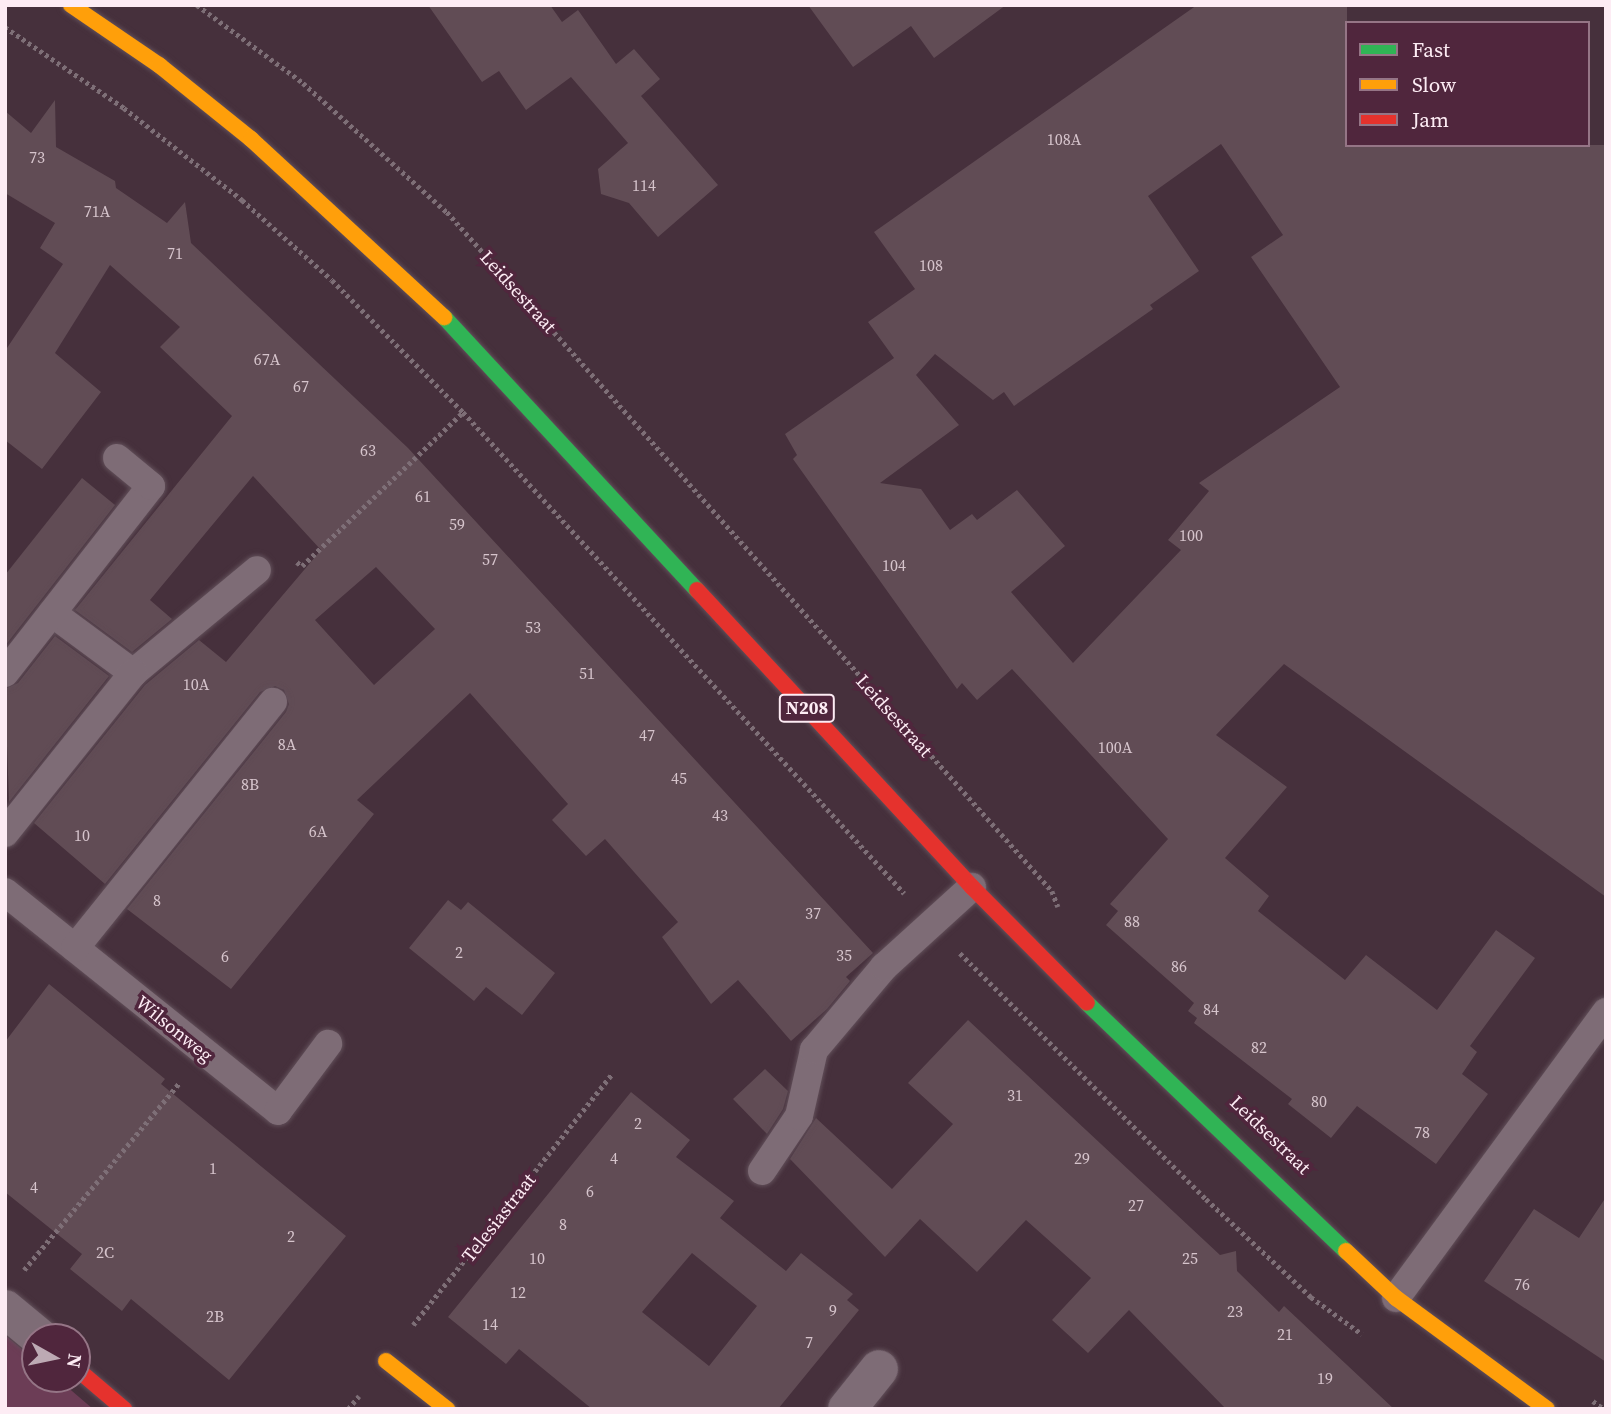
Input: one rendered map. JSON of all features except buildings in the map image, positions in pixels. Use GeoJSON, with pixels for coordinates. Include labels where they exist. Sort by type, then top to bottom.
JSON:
{"type":"FeatureCollection","features":[{"type":"Feature","properties":{"kind":"main road","name":"Leidsestraat"},"geometry":{"type":"LineString","coordinates":[[71,5],[159,65],[251,139],[422,293],[972,887],[1176,1093],[1396,1298],[1547,1409]]}},
{"type":"Feature","properties":{"kind":"main road"},"geometry":{"type":"LineString","coordinates":[[386,1361],[447,1409]]}},
{"type":"Feature","properties":{"kind":"main road"},"geometry":{"type":"LineString","coordinates":[[91,1381],[124,1409]]}},
{"type":"Feature","properties":{"kind":"street"},"geometry":{"type":"LineString","coordinates":[[5,1309],[22,1323]]}},
{"type":"Feature","properties":{"kind":"street"},"geometry":{"type":"LineString","coordinates":[[847,1409],[879,1369]]}},
{"type":"Feature","properties":{"kind":"lane"},"geometry":{"type":"LineString","coordinates":[[5,673],[151,486],[117,458]]}},
{"type":"Feature","properties":{"kind":"lane"},"geometry":{"type":"LineString","coordinates":[[5,832],[132,673],[257,570]]}},
{"type":"Feature","properties":{"kind":"lane"},"geometry":{"type":"LineString","coordinates":[[52,613],[132,673]]}},
{"type":"Feature","properties":{"kind":"lane"},"geometry":{"type":"LineString","coordinates":[[75,948],[273,702]]}},
{"type":"Feature","properties":{"kind":"lane"},"geometry":{"type":"LineString","coordinates":[[762,1171],[799,1116],[814,1050],[884,967],[972,887]]}},
{"type":"Feature","properties":{"kind":"lane","name":"Wilsonweg"},"geometry":{"type":"LineString","coordinates":[[5,892],[278,1111],[328,1044]]}},
{"type":"Feature","properties":{"kind":"lane"},"geometry":{"type":"LineString","coordinates":[[1396,1298],[1606,1012]]}},
{"type":"Feature","properties":{"kind":"path","name":"Leidsestraat"},"geometry":{"type":"LineString","coordinates":[[197,5],[303,83],[447,212],[1052,891],[1060,912]]}},
{"type":"Feature","properties":{"kind":"path"},"geometry":{"type":"LineString","coordinates":[[5,27],[124,108],[242,200],[332,280],[463,411],[709,681]]}},
{"type":"Feature","properties":{"kind":"path"},"geometry":{"type":"LineString","coordinates":[[257,570],[282,547],[302,566],[463,411]]}},
{"type":"Feature","properties":{"kind":"path"},"geometry":{"type":"LineString","coordinates":[[23,1271],[204,1053]]}},
{"type":"Feature","properties":{"kind":"path","name":"Telesiastraat"},"geometry":{"type":"LineString","coordinates":[[348,1409],[611,1075]]}},
{"type":"Feature","properties":{"kind":"path"},"geometry":{"type":"LineString","coordinates":[[1581,1392],[1604,1409]]}},
{"type":"Feature","properties":{"kind":"shaded area"},"geometry":{"type":"Polygon","coordinates":[[[5,1335],[21,1348],[21,1393],[74,1393],[93,1409],[5,1409],[5,1335]]]}},
{"type":"Feature","properties":{"kind":"traffic: fast"},"geometry":{"type":"LineString","coordinates":[[444,317],[697,590]]}},
{"type":"Feature","properties":{"kind":"traffic: fast"},"geometry":{"type":"LineString","coordinates":[[1087,1003],[1346,1251]]}},
{"type":"Feature","properties":{"kind":"traffic: slow"},"geometry":{"type":"LineString","coordinates":[[71,5],[159,65],[251,139],[444,317]]}},
{"type":"Feature","properties":{"kind":"traffic: slow"},"geometry":{"type":"LineString","coordinates":[[1346,1251],[1396,1298],[1547,1409]]}},
{"type":"Feature","properties":{"kind":"traffic: slow"},"geometry":{"type":"LineString","coordinates":[[386,1361],[447,1409]]}},
{"type":"Feature","properties":{"kind":"traffic: jam"},"geometry":{"type":"LineString","coordinates":[[697,590],[972,887],[1087,1003]]}},
{"type":"Feature","properties":{"kind":"traffic: jam"},"geometry":{"type":"LineString","coordinates":[[91,1381],[124,1409]]}}]}
